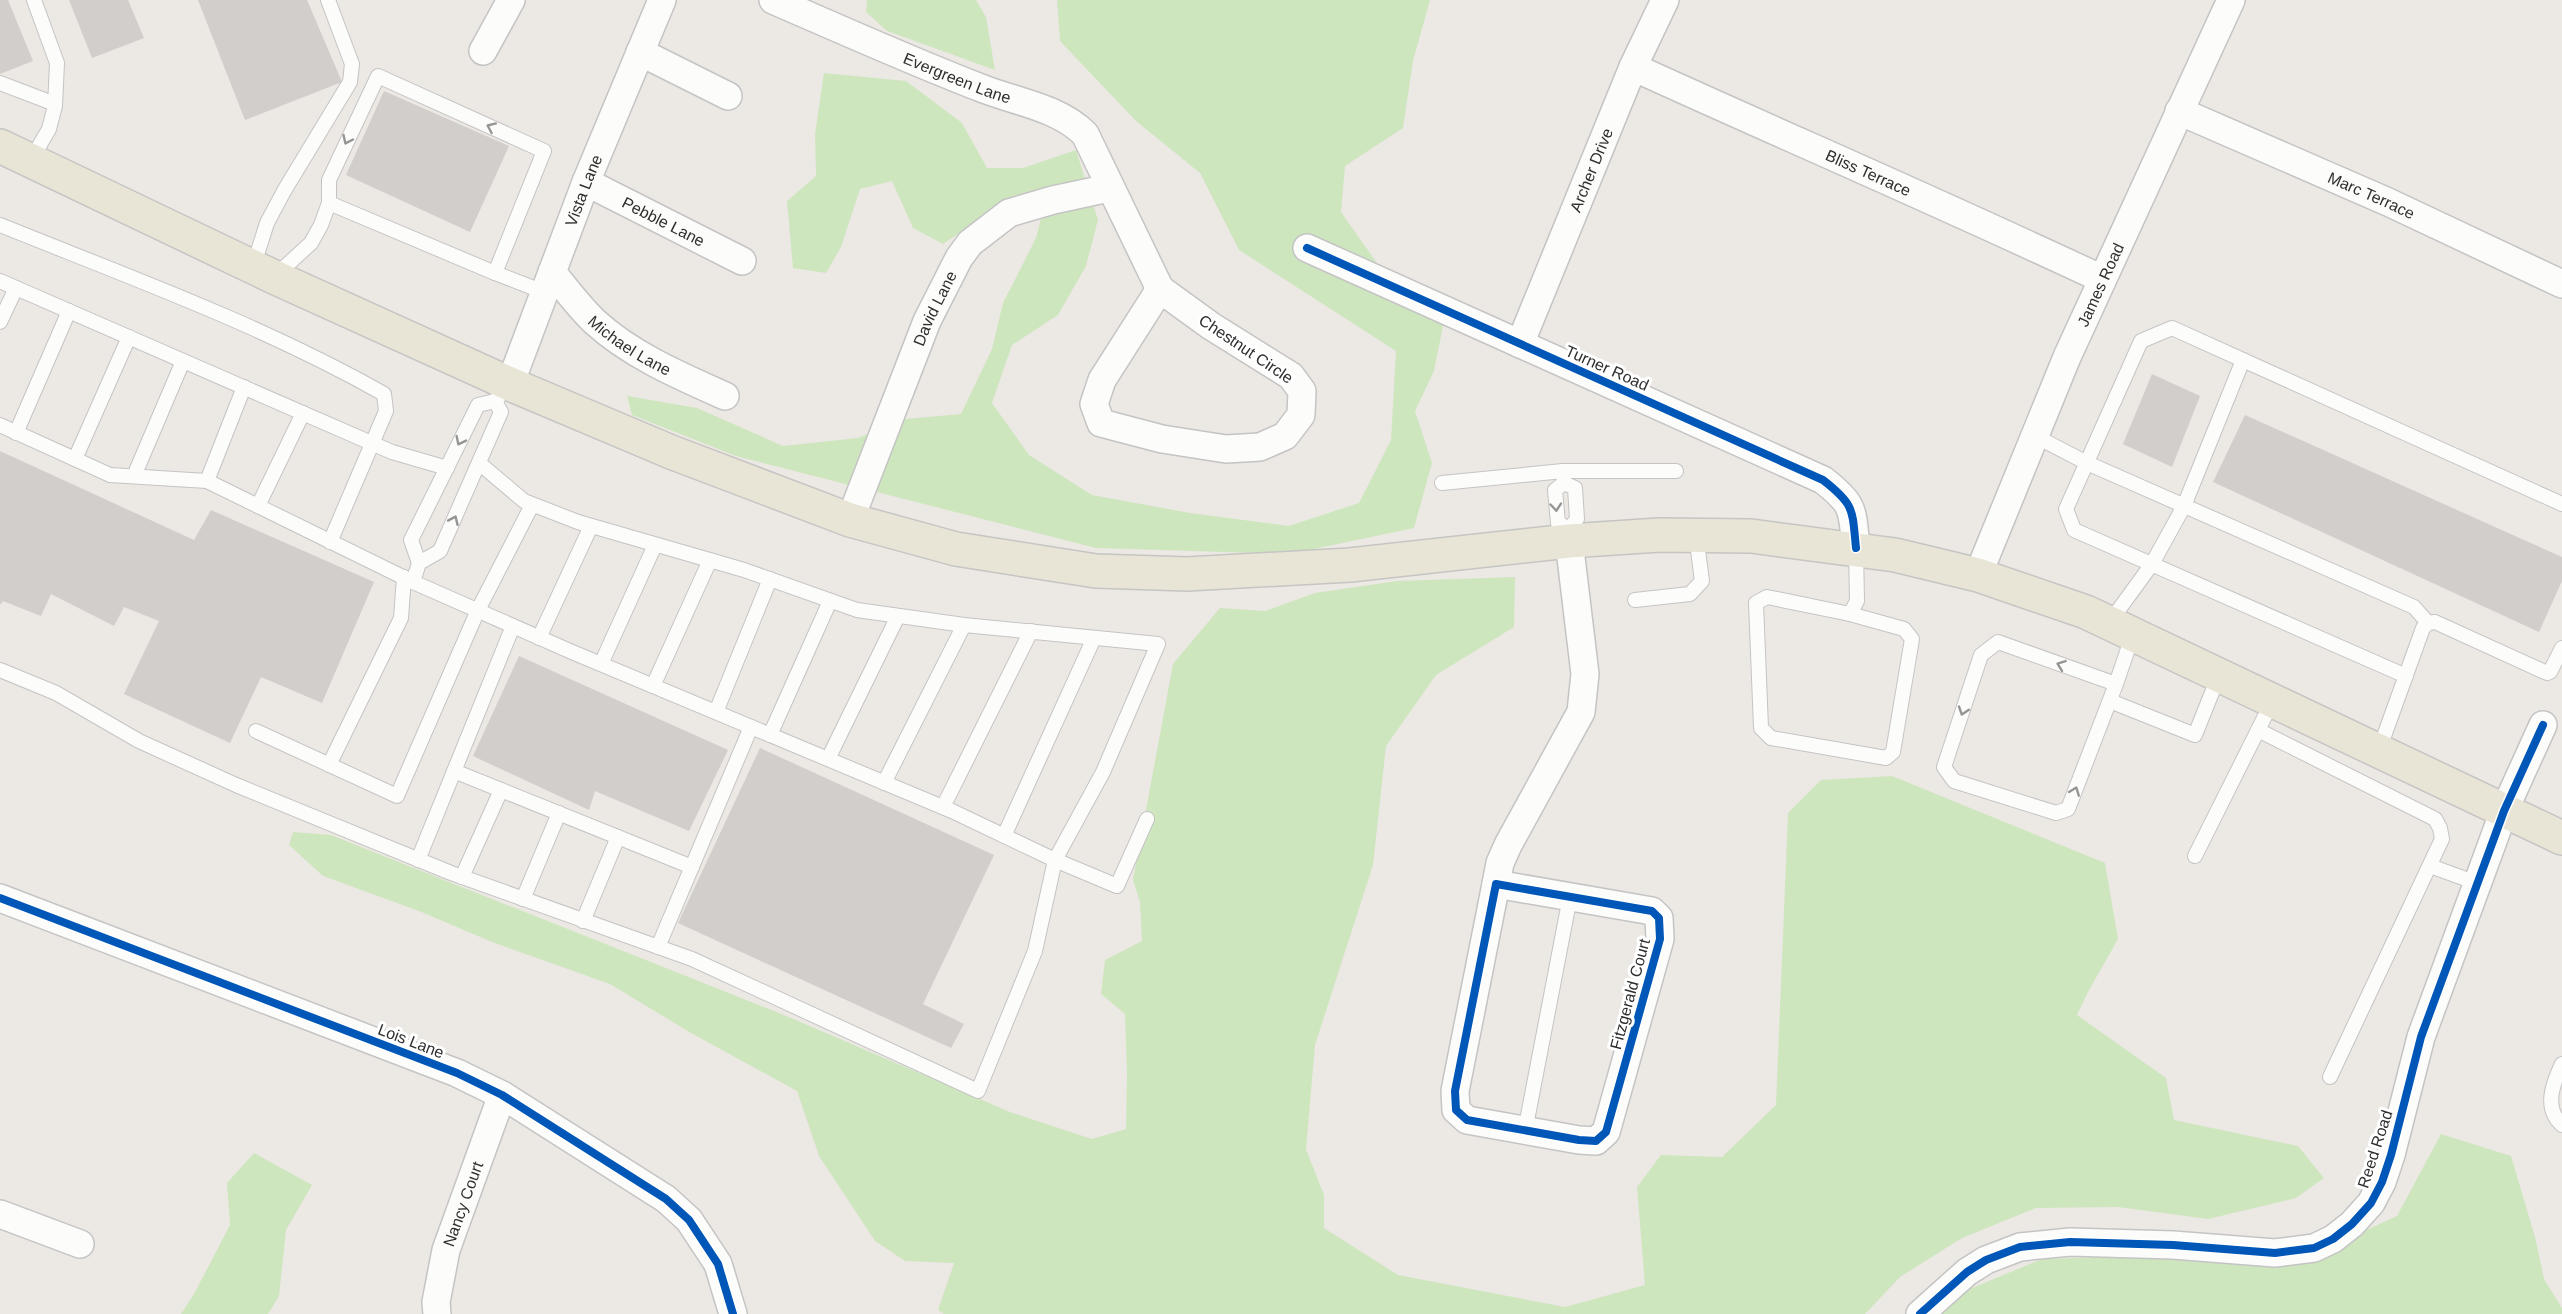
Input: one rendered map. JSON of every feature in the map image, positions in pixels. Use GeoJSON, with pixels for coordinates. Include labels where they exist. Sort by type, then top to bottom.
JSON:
{"type":"FeatureCollection","features":[{"type":"Feature","properties":{"kind":"main road"},"geometry":{"type":"LineString","coordinates":[[0,146],[263,272],[502,392],[671,452],[850,520],[956,549],[1096,571],[1186,574],[1350,565],[1569,535],[1751,536],[1856,548],[1895,555],[1978,575],[2086,612],[2562,838]]}},
{"type":"Feature","properties":{"kind":"street"},"geometry":{"type":"LineString","coordinates":[[483,51],[511,0]]}},
{"type":"Feature","properties":{"kind":"street","name":"Vista Lane"},"geometry":{"type":"LineString","coordinates":[[502,392],[662,0]]}},
{"type":"Feature","properties":{"kind":"street","name":"Evergreen Lane"},"geometry":{"type":"LineString","coordinates":[[773,0],[800,5],[981,88],[1058,114],[1074,123],[1085,134],[1109,188]]}},
{"type":"Feature","properties":{"kind":"street","name":"Archer Drive"},"geometry":{"type":"LineString","coordinates":[[1520,344],[1633,67],[1665,0]]}},
{"type":"Feature","properties":{"kind":"street","name":"James Road"},"geometry":{"type":"LineString","coordinates":[[1978,575],[2102,279],[2179,111],[2224,2]]}},
{"type":"Feature","properties":{"kind":"street"},"geometry":{"type":"LineString","coordinates":[[640,52],[728,96]]}},
{"type":"Feature","properties":{"kind":"street","name":"Bliss Terrace"},"geometry":{"type":"LineString","coordinates":[[1633,67],[1838,160],[1957,210],[2102,279]]}},
{"type":"Feature","properties":{"kind":"street","name":"Marc Terrace"},"geometry":{"type":"LineString","coordinates":[[2179,111],[2388,202],[2562,284]]}},
{"type":"Feature","properties":{"kind":"street","name":"Pebble Lane"},"geometry":{"type":"LineString","coordinates":[[586,182],[742,261]]}},
{"type":"Feature","properties":{"kind":"street","name":"Chestnut Circle"},"geometry":{"type":"LineString","coordinates":[[1109,188],[1160,289],[1211,326],[1291,376],[1302,391],[1301,415],[1286,436],[1260,447],[1226,449],[1162,440],[1101,423],[1094,404],[1102,380],[1160,289]]}},
{"type":"Feature","properties":{"kind":"street","name":"David Lane"},"geometry":{"type":"LineString","coordinates":[[850,520],[927,321],[970,243],[1010,213],[1053,200],[1109,188]]}},
{"type":"Feature","properties":{"kind":"street","name":"Turner Road"},"geometry":{"type":"LineString","coordinates":[[1307,248],[1823,480],[1844,496],[1852,513],[1856,548]]}},
{"type":"Feature","properties":{"kind":"street","name":"Michael Lane"},"geometry":{"type":"LineString","coordinates":[[548,282],[623,344],[680,376],[725,396]]}},
{"type":"Feature","properties":{"kind":"street","name":"Fitzgerald Court"},"geometry":{"type":"LineString","coordinates":[[1496,884],[1652,911],[1659,918],[1660,939],[1606,1132],[1596,1141],[1467,1120],[1456,1110],[1455,1091],[1500,863],[1581,712],[1585,674],[1569,535]]}},
{"type":"Feature","properties":{"kind":"street","name":"Reed Road"},"geometry":{"type":"LineString","coordinates":[[1920,1314],[1967,1272],[1986,1260],[2020,1247],[2070,1242],[2173,1245],[2275,1252],[2314,1248],[2333,1239],[2352,1224],[2371,1203],[2382,1182],[2421,1037],[2504,811],[2543,725]]}},
{"type":"Feature","properties":{"kind":"street","name":"Lois Lane"},"geometry":{"type":"LineString","coordinates":[[0,898],[457,1073],[502,1095],[666,1199],[689,1220],[718,1264],[733,1314]]}},
{"type":"Feature","properties":{"kind":"street","name":"Nancy Court"},"geometry":{"type":"LineString","coordinates":[[437,1314],[436,1302],[446,1250],[502,1095]]}},
{"type":"Feature","properties":{"kind":"street"},"geometry":{"type":"LineString","coordinates":[[0,1214],[80,1244]]}},
{"type":"Feature","properties":{"kind":"lane"},"geometry":{"type":"LineString","coordinates":[[31,160],[49,129],[55,104],[57,63],[34,0]]}},
{"type":"Feature","properties":{"kind":"lane"},"geometry":{"type":"LineString","coordinates":[[263,272],[271,215],[350,82],[352,64],[328,0]]}},
{"type":"Feature","properties":{"kind":"lane"},"geometry":{"type":"LineString","coordinates":[[263,272],[311,243],[329,203],[328,180],[378,76],[544,151],[495,273]]}},
{"type":"Feature","properties":{"kind":"lane"},"geometry":{"type":"LineString","coordinates":[[0,83],[55,104]]}},
{"type":"Feature","properties":{"kind":"lane"},"geometry":{"type":"LineString","coordinates":[[329,203],[495,273],[548,282]]}},
{"type":"Feature","properties":{"kind":"lane"},"geometry":{"type":"LineString","coordinates":[[0,225],[194,303],[338,368],[384,394],[386,411],[374,444],[330,542]]}},
{"type":"Feature","properties":{"kind":"lane"},"geometry":{"type":"LineString","coordinates":[[0,281],[374,444],[447,468]]}},
{"type":"Feature","properties":{"kind":"lane"},"geometry":{"type":"LineString","coordinates":[[0,322],[16,288]]}},
{"type":"Feature","properties":{"kind":"lane"},"geometry":{"type":"LineString","coordinates":[[16,433],[69,311]]}},
{"type":"Feature","properties":{"kind":"lane"},"geometry":{"type":"LineString","coordinates":[[2406,676],[2074,530],[2066,509],[2141,342],[2172,328],[2562,504]]}},
{"type":"Feature","properties":{"kind":"lane"},"geometry":{"type":"LineString","coordinates":[[75,459],[129,338]]}},
{"type":"Feature","properties":{"kind":"lane"},"geometry":{"type":"LineString","coordinates":[[2116,684],[1998,642],[1981,655],[1944,767],[1954,781],[2056,813],[2068,809],[2116,684],[2121,628],[2152,564],[2184,506],[2243,360]]}},
{"type":"Feature","properties":{"kind":"lane"},"geometry":{"type":"LineString","coordinates":[[134,476],[183,361]]}},
{"type":"Feature","properties":{"kind":"lane"},"geometry":{"type":"LineString","coordinates":[[207,482],[244,387]]}},
{"type":"Feature","properties":{"kind":"lane"},"geometry":{"type":"LineString","coordinates":[[329,765],[401,618],[408,580],[419,563],[440,551],[501,412],[502,392]]}},
{"type":"Feature","properties":{"kind":"lane"},"geometry":{"type":"LineString","coordinates":[[419,563],[411,540],[478,405],[502,392]]}},
{"type":"Feature","properties":{"kind":"lane"},"geometry":{"type":"LineString","coordinates":[[258,506],[303,413]]}},
{"type":"Feature","properties":{"kind":"lane"},"geometry":{"type":"LineString","coordinates":[[0,426],[110,475],[207,482],[408,580],[539,638],[943,807],[1055,860],[1117,886],[1147,819]]}},
{"type":"Feature","properties":{"kind":"lane"},"geometry":{"type":"LineString","coordinates":[[2035,436],[2087,463],[2414,607],[2428,623]]}},
{"type":"Feature","properties":{"kind":"lane"},"geometry":{"type":"LineString","coordinates":[[0,670],[56,693],[139,741],[236,785],[417,860],[692,958],[978,1091],[1035,951],[1055,860],[1103,772],[1158,645],[964,625],[857,610],[770,579],[591,526],[528,503],[479,464]]}},
{"type":"Feature","properties":{"kind":"lane"},"geometry":{"type":"LineString","coordinates":[[1442,483],[1676,471]]}},
{"type":"Feature","properties":{"kind":"lane"},"geometry":{"type":"LineString","coordinates":[[1564,477],[1575,488],[1577,519],[1569,535],[1558,523],[1555,490],[1564,477]]}},
{"type":"Feature","properties":{"kind":"lane"},"geometry":{"type":"LineString","coordinates":[[256,731],[397,796],[478,610],[528,503]]}},
{"type":"Feature","properties":{"kind":"lane"},"geometry":{"type":"LineString","coordinates":[[539,638],[591,526]]}},
{"type":"Feature","properties":{"kind":"lane"},"geometry":{"type":"LineString","coordinates":[[1635,600],[1690,594],[1702,581],[1696,535]]}},
{"type":"Feature","properties":{"kind":"lane"},"geometry":{"type":"LineString","coordinates":[[601,664],[655,545]]}},
{"type":"Feature","properties":{"kind":"lane"},"geometry":{"type":"LineString","coordinates":[[1850,614],[1857,601],[1856,548]]}},
{"type":"Feature","properties":{"kind":"lane"},"geometry":{"type":"LineString","coordinates":[[653,686],[710,560]]}},
{"type":"Feature","properties":{"kind":"lane"},"geometry":{"type":"LineString","coordinates":[[716,712],[770,579]]}},
{"type":"Feature","properties":{"kind":"lane"},"geometry":{"type":"LineString","coordinates":[[1767,597],[1850,614],[1904,629],[1912,639],[1893,752],[1886,758],[1771,738],[1761,728],[1756,603],[1767,597]]}},
{"type":"Feature","properties":{"kind":"lane"},"geometry":{"type":"LineString","coordinates":[[771,735],[830,601]]}},
{"type":"Feature","properties":{"kind":"lane"},"geometry":{"type":"LineString","coordinates":[[828,759],[898,616]]}},
{"type":"Feature","properties":{"kind":"lane"},"geometry":{"type":"LineString","coordinates":[[2379,750],[2423,628],[2428,623],[2435,622],[2547,673],[2550,672],[2562,648]]}},
{"type":"Feature","properties":{"kind":"lane"},"geometry":{"type":"LineString","coordinates":[[884,783],[964,625]]}},
{"type":"Feature","properties":{"kind":"lane"},"geometry":{"type":"LineString","coordinates":[[417,860],[513,626]]}},
{"type":"Feature","properties":{"kind":"lane"},"geometry":{"type":"LineString","coordinates":[[943,807],[1031,632]]}},
{"type":"Feature","properties":{"kind":"lane"},"geometry":{"type":"LineString","coordinates":[[1004,836],[1094,638]]}},
{"type":"Feature","properties":{"kind":"lane"},"geometry":{"type":"LineString","coordinates":[[2110,701],[2195,735],[2219,675]]}},
{"type":"Feature","properties":{"kind":"lane"},"geometry":{"type":"LineString","coordinates":[[2194,856],[2273,700]]}},
{"type":"Feature","properties":{"kind":"lane"},"geometry":{"type":"LineString","coordinates":[[658,947],[751,727]]}},
{"type":"Feature","properties":{"kind":"lane"},"geometry":{"type":"LineString","coordinates":[[2258,730],[2435,819],[2440,828],[2442,839],[2430,867],[2330,1077]]}},
{"type":"Feature","properties":{"kind":"lane"},"geometry":{"type":"LineString","coordinates":[[454,771],[692,867]]}},
{"type":"Feature","properties":{"kind":"lane"},"geometry":{"type":"LineString","coordinates":[[462,877],[501,790]]}},
{"type":"Feature","properties":{"kind":"lane"},"geometry":{"type":"LineString","coordinates":[[523,899],[559,813]]}},
{"type":"Feature","properties":{"kind":"lane"},"geometry":{"type":"LineString","coordinates":[[583,921],[618,837]]}},
{"type":"Feature","properties":{"kind":"lane"},"geometry":{"type":"LineString","coordinates":[[2430,867],[2477,883]]}},
{"type":"Feature","properties":{"kind":"lane"},"geometry":{"type":"LineString","coordinates":[[1525,1131],[1570,897]]}},
{"type":"Feature","properties":{"kind":"lane"},"geometry":{"type":"LineString","coordinates":[[2561,1068],[2554,1081],[2551,1106],[2554,1116],[2562,1125]]}},
{"type":"Feature","properties":{"kind":"green space"},"geometry":{"type":"Polygon","coordinates":[[[867,0],[976,0],[986,17],[995,70],[887,31],[866,12],[867,0]]]}},
{"type":"Feature","properties":{"kind":"green space"},"geometry":{"type":"Polygon","coordinates":[[[1057,0],[1430,0],[1413,61],[1403,128],[1345,166],[1341,212],[1381,269],[1443,326],[1434,371],[1415,411],[1432,463],[1414,528],[1290,554],[1096,548],[736,456],[632,415],[627,396],[697,408],[783,446],[858,438],[905,419],[961,414],[992,349],[1003,303],[1036,238],[1047,195],[993,210],[943,244],[913,228],[892,181],[860,189],[841,247],[826,273],[793,268],[787,201],[816,176],[815,134],[824,73],[906,81],[962,123],[987,168],[1023,168],[1076,150],[1098,220],[1086,266],[1058,315],[1012,345],[992,403],[1029,455],[1092,495],[1190,513],[1289,526],[1359,503],[1391,440],[1396,351],[1239,250],[1200,173],[1136,121],[1060,41],[1057,0]]]}},
{"type":"Feature","properties":{"kind":"green space"},"geometry":{"type":"Polygon","coordinates":[[[1515,577],[1514,627],[1436,675],[1386,746],[1373,865],[1315,1045],[1306,1149],[1324,1195],[1324,1228],[1398,1275],[1565,1307],[1645,1285],[1637,1187],[1661,1155],[1722,1157],[1776,1105],[1788,813],[1821,780],[1892,776],[2105,863],[2118,939],[2077,1015],[2166,1078],[2174,1120],[2298,1146],[2324,1178],[2296,1198],[2208,1219],[2118,1207],[2036,1208],[1962,1238],[1900,1277],[1865,1314],[944,1314],[938,1310],[954,1263],[905,1261],[875,1241],[819,1156],[797,1091],[691,1033],[610,984],[492,942],[419,911],[323,876],[289,845],[293,832],[331,835],[784,1015],[1010,1112],[1092,1139],[1126,1129],[1125,1014],[1101,994],[1105,960],[1142,941],[1140,902],[1133,880],[1173,664],[1220,608],[1265,611],[1315,593],[1397,581],[1515,577]]]}},
{"type":"Feature","properties":{"kind":"green space"},"geometry":{"type":"Polygon","coordinates":[[[2441,1134],[2511,1156],[2535,1237],[2544,1279],[2562,1308],[2562,1314],[1938,1314],[1960,1293],[2042,1259],[2170,1255],[2308,1257],[2397,1216],[2441,1134]]]}},
{"type":"Feature","properties":{"kind":"green space"},"geometry":{"type":"Polygon","coordinates":[[[254,1153],[312,1185],[286,1230],[279,1296],[268,1314],[181,1314],[230,1225],[227,1183],[254,1153]]]}},
{"type":"Feature","properties":{"kind":"building"},"geometry":{"type":"Polygon","coordinates":[[[0,0],[8,0],[33,61],[0,74],[0,0]]]}},
{"type":"Feature","properties":{"kind":"building"},"geometry":{"type":"Polygon","coordinates":[[[69,0],[128,0],[144,38],[92,58],[69,0]]]}},
{"type":"Feature","properties":{"kind":"building"},"geometry":{"type":"Polygon","coordinates":[[[198,0],[307,0],[342,82],[245,120],[198,0]]]}},
{"type":"Feature","properties":{"kind":"building"},"geometry":{"type":"Polygon","coordinates":[[[384,91],[509,146],[470,232],[346,175],[384,91]]]}},
{"type":"Feature","properties":{"kind":"building"},"geometry":{"type":"Polygon","coordinates":[[[2152,374],[2200,396],[2172,467],[2123,444],[2152,374]]]}},
{"type":"Feature","properties":{"kind":"building"},"geometry":{"type":"Polygon","coordinates":[[[2245,415],[2562,557],[2562,581],[2539,632],[2213,482],[2245,415]]]}},
{"type":"Feature","properties":{"kind":"building"},"geometry":{"type":"Polygon","coordinates":[[[0,451],[194,540],[211,510],[374,582],[322,703],[261,677],[230,743],[124,694],[159,621],[124,607],[114,626],[51,594],[41,616],[3,601],[0,605],[0,451]]]}},
{"type":"Feature","properties":{"kind":"building"},"geometry":{"type":"Polygon","coordinates":[[[519,656],[728,750],[689,831],[595,791],[589,810],[473,756],[519,656]]]}},
{"type":"Feature","properties":{"kind":"building"},"geometry":{"type":"Polygon","coordinates":[[[760,748],[994,855],[923,1004],[964,1024],[951,1048],[678,923],[760,748]]]}},
{"type":"Feature","properties":{"kind":"cycle path"},"geometry":{"type":"LineString","coordinates":[[1307,248],[1823,480],[1841,496],[1850,509],[1856,548]]}},
{"type":"Feature","properties":{"kind":"cycle path"},"geometry":{"type":"LineString","coordinates":[[1920,1314],[1967,1272],[1986,1260],[2020,1247],[2070,1242],[2173,1245],[2275,1253],[2314,1248],[2333,1239],[2352,1224],[2371,1203],[2382,1182],[2421,1037],[2504,811],[2543,725]]}},
{"type":"Feature","properties":{"kind":"cycle path"},"geometry":{"type":"LineString","coordinates":[[1496,884],[1652,911],[1659,918],[1660,939],[1606,1132],[1596,1141],[1467,1120],[1456,1110],[1455,1091],[1496,884]]}},
{"type":"Feature","properties":{"kind":"cycle path"},"geometry":{"type":"LineString","coordinates":[[0,898],[457,1073],[502,1095],[666,1199],[689,1220],[718,1264],[733,1314]]}}]}
